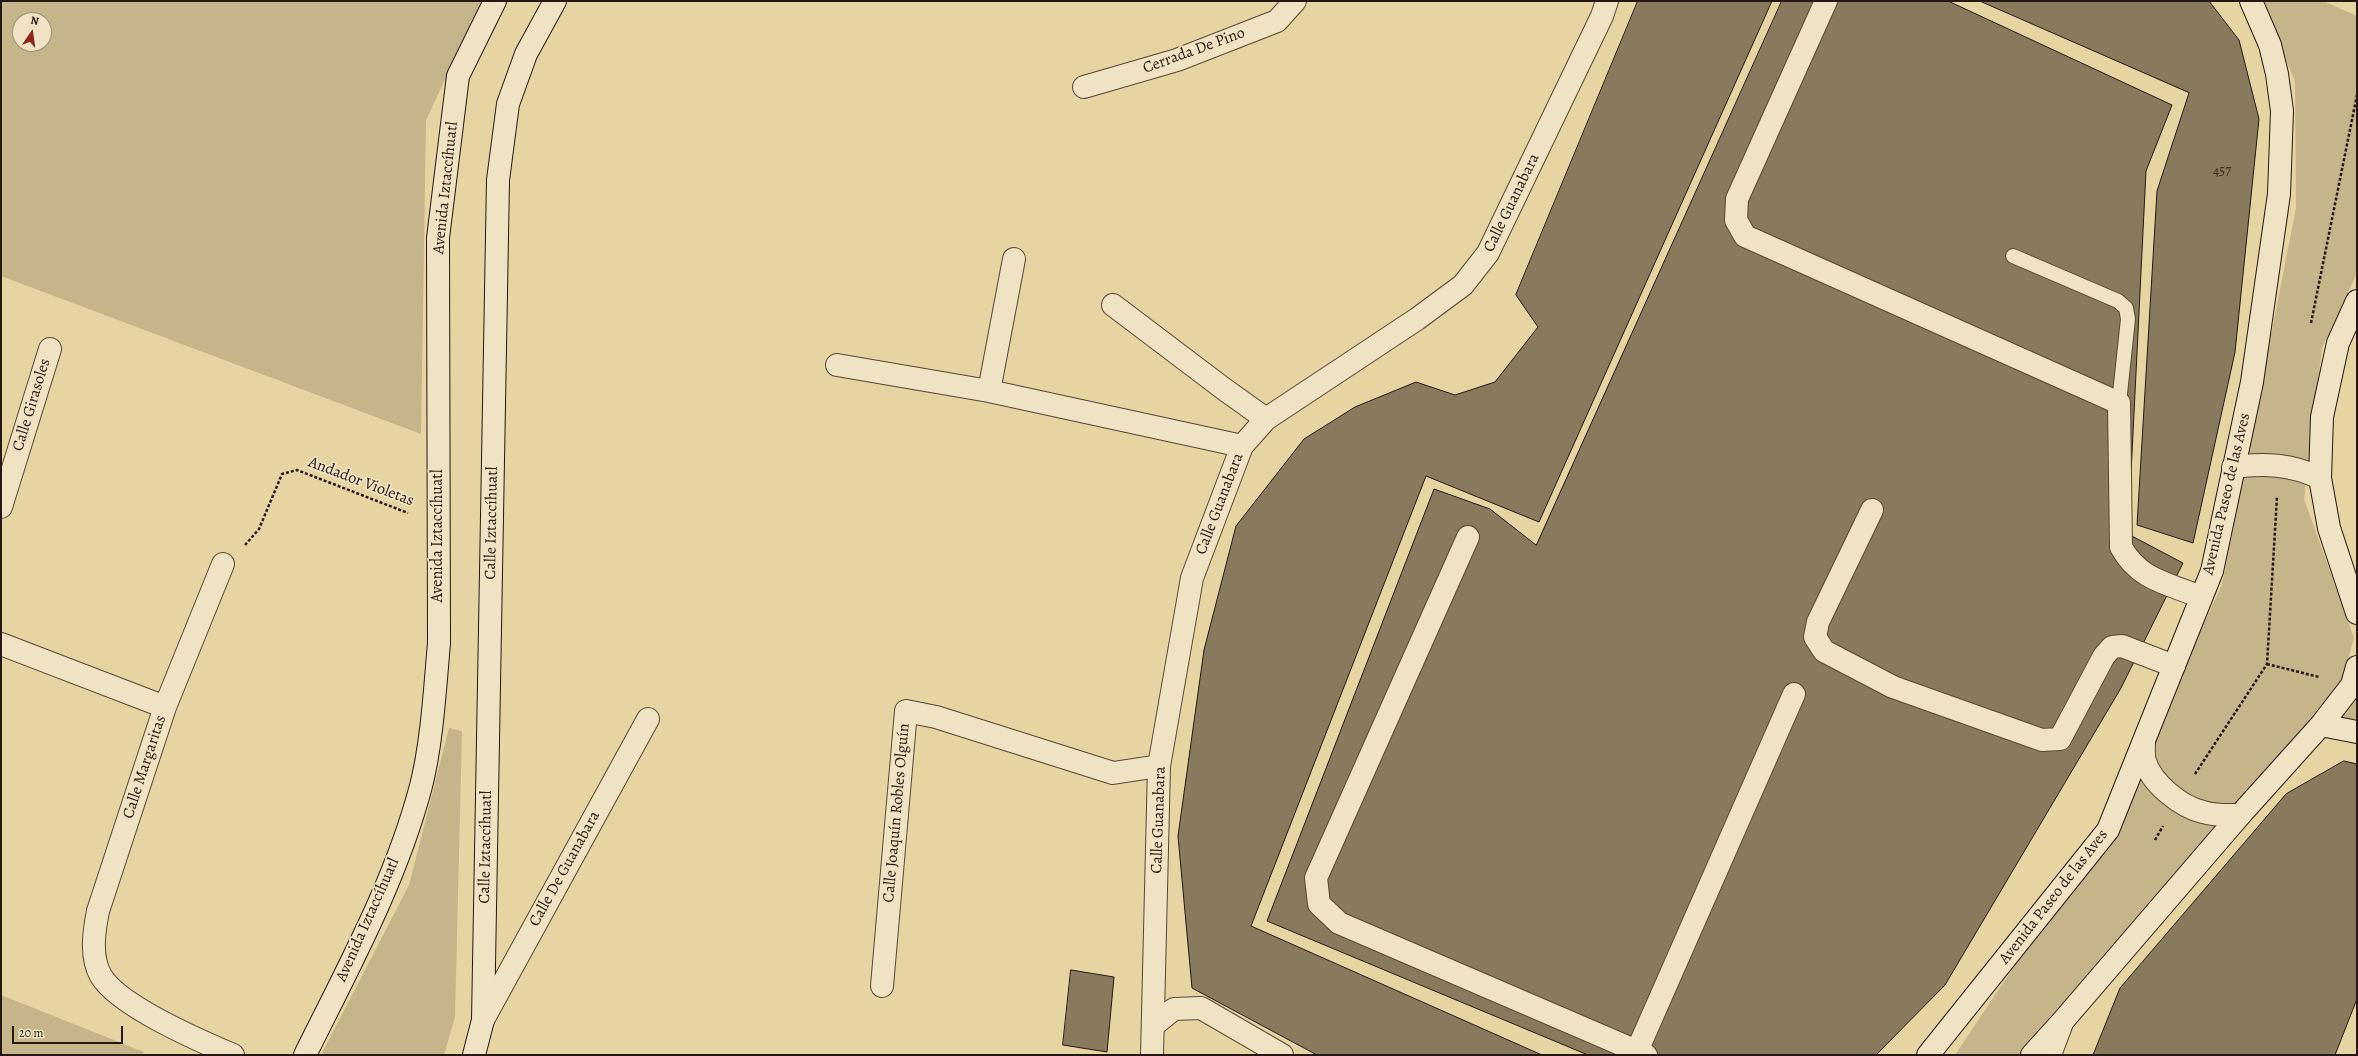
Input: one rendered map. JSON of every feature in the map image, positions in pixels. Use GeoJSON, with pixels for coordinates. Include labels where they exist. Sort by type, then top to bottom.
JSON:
{"type":"FeatureCollection","features":[{"type":"Feature","properties":{"kind":"street","name":"Avenida Iztaccíhuatl"},"geometry":{"type":"LineString","coordinates":[[305,1055],[389,882],[421,786],[435,691],[439,643],[438,238],[458,76],[495,1]]}},
{"type":"Feature","properties":{"kind":"street","name":"Calle Iztaccíhuatl"},"geometry":{"type":"LineString","coordinates":[[474,1055],[483,1020],[498,180],[508,104],[526,54],[555,1]]}},
{"type":"Feature","properties":{"kind":"street","name":"Cerrada De Pino"},"geometry":{"type":"LineString","coordinates":[[1084,86],[1177,60],[1277,21],[1295,1]]}},
{"type":"Feature","properties":{"kind":"street","name":"Calle Guanabara"},"geometry":{"type":"LineString","coordinates":[[1152,1055],[1154,1025],[1159,766],[1192,578],[1242,446],[1266,419],[1417,319],[1463,285],[1484,259],[1599,23],[1607,1]]}},
{"type":"Feature","properties":{"kind":"street"},"geometry":{"type":"LineString","coordinates":[[1826,1],[1737,199],[1736,220],[1746,236],[2119,403],[2121,547],[2129,562],[2142,574],[2201,597]]}},
{"type":"Feature","properties":{"kind":"street","name":"Avenida Paseo de las Aves"},"geometry":{"type":"LineString","coordinates":[[1928,1055],[2108,830],[2212,571],[2252,382],[2279,179],[2282,111],[2277,74],[2270,46],[2251,1]]}},
{"type":"Feature","properties":{"kind":"street"},"geometry":{"type":"LineString","coordinates":[[989,391],[1014,259]]}},
{"type":"Feature","properties":{"kind":"street"},"geometry":{"type":"LineString","coordinates":[[2357,300],[2338,343],[2322,417],[2320,478],[2328,528],[2357,613]]}},
{"type":"Feature","properties":{"kind":"street"},"geometry":{"type":"LineString","coordinates":[[1113,305],[1266,419]]}},
{"type":"Feature","properties":{"kind":"street","name":"Calle Girasoles"},"geometry":{"type":"LineString","coordinates":[[1,507],[50,349]]}},
{"type":"Feature","properties":{"kind":"street"},"geometry":{"type":"LineString","coordinates":[[837,365],[989,391],[1242,446]]}},
{"type":"Feature","properties":{"kind":"street"},"geometry":{"type":"LineString","coordinates":[[2233,468],[2257,464],[2282,466],[2303,470],[2320,478]]}},
{"type":"Feature","properties":{"kind":"street"},"geometry":{"type":"LineString","coordinates":[[1872,510],[1818,622],[1815,637],[1824,651],[1893,687],[2042,740],[2060,739],[2104,656],[2112,647],[2122,646],[2174,666]]}},
{"type":"Feature","properties":{"kind":"street"},"geometry":{"type":"LineString","coordinates":[[1468,537],[1316,878],[1319,904],[1339,923],[1642,1053],[1794,694]]}},
{"type":"Feature","properties":{"kind":"street","name":"Calle Margaritas"},"geometry":{"type":"LineString","coordinates":[[223,564],[165,707],[98,911],[92,943],[101,976],[122,999],[201,1042],[233,1055]]}},
{"type":"Feature","properties":{"kind":"street"},"geometry":{"type":"LineString","coordinates":[[1,644],[165,707]]}},
{"type":"Feature","properties":{"kind":"street"},"geometry":{"type":"LineString","coordinates":[[2032,1055],[2240,815],[2321,725],[2355,676]]}},
{"type":"Feature","properties":{"kind":"street","name":"Calle Joaquín Robles Olguín"},"geometry":{"type":"LineString","coordinates":[[882,986],[906,711],[936,717],[1113,773],[1159,766]]}},
{"type":"Feature","properties":{"kind":"street","name":"Calle De Guanabara"},"geometry":{"type":"LineString","coordinates":[[483,1020],[648,719]]}},
{"type":"Feature","properties":{"kind":"street"},"geometry":{"type":"LineString","coordinates":[[2321,725],[2357,732]]}},
{"type":"Feature","properties":{"kind":"street"},"geometry":{"type":"LineString","coordinates":[[2144,742],[2144,760],[2149,772],[2178,801],[2201,812],[2220,816],[2240,815]]}},
{"type":"Feature","properties":{"kind":"street"},"geometry":{"type":"LineString","coordinates":[[1154,1025],[1174,1009],[1201,1008],[1282,1055]]}},
{"type":"Feature","properties":{"kind":"street"},"geometry":{"type":"LineString","coordinates":[[2050,1055],[2062,1022]]}},
{"type":"Feature","properties":{"kind":"lane"},"geometry":{"type":"LineString","coordinates":[[2013,256],[2118,301],[2126,308],[2128,319],[2119,403]]}},
{"type":"Feature","properties":{"kind":"path","name":"Andador Violetas"},"geometry":{"type":"LineString","coordinates":[[223,564],[246,544],[259,529],[282,474],[297,470],[438,525]]}},
{"type":"Feature","properties":{"kind":"path"},"geometry":{"type":"LineString","coordinates":[[2267,664],[2355,676]]}},
{"type":"Feature","properties":{"kind":"shaded area"},"geometry":{"type":"Polygon","coordinates":[[[1,1],[482,1],[426,120],[421,434],[1,276],[1,1]]]}},
{"type":"Feature","properties":{"kind":"shaded area"},"geometry":{"type":"Polygon","coordinates":[[[2260,1],[2323,1],[2357,16],[2357,273],[2322,348],[2304,499],[2354,638],[2341,684],[2065,1006],[2019,1055],[1955,1055],[2109,824],[2222,585],[2296,208],[2295,81],[2260,1]]]}},
{"type":"Feature","properties":{"kind":"shaded area"},"geometry":{"type":"Polygon","coordinates":[[[2357,667],[2357,732],[2321,725],[2357,667]]]}},
{"type":"Feature","properties":{"kind":"shaded area"},"geometry":{"type":"Polygon","coordinates":[[[449,728],[462,731],[455,1017],[444,1055],[321,1055],[409,885],[449,728]]]}},
{"type":"Feature","properties":{"kind":"shaded area"},"geometry":{"type":"Polygon","coordinates":[[[1,995],[144,1052],[142,1055],[1,1055],[1,995]]]}},
{"type":"Feature","properties":{"kind":"building"},"geometry":{"type":"Polygon","coordinates":[[[1638,1],[1772,1],[1539,522],[1426,476],[1251,926],[1542,1055],[1317,1055],[1192,988],[1178,836],[1204,650],[1236,526],[1304,439],[1355,407],[1416,382],[1455,395],[1495,382],[1538,327],[1516,295],[1638,1]]]}},
{"type":"Feature","properties":{"kind":"building"},"geometry":{"type":"Polygon","coordinates":[[[1782,1],[1948,1],[2172,105],[2146,171],[2128,534],[2183,563],[2121,688],[1945,985],[1876,1055],[1588,1055],[1267,921],[1434,489],[1490,509],[1536,545],[1782,1]]]}},
{"type":"Feature","properties":{"kind":"building"},"geometry":{"type":"Polygon","coordinates":[[[1980,1],[2209,1],[2239,40],[2259,119],[2235,352],[2193,543],[2137,525],[2157,191],[2189,93],[1980,1]]]}},
{"type":"Feature","properties":{"kind":"building"},"geometry":{"type":"Polygon","coordinates":[[[2344,761],[2357,764],[2357,999],[2335,1055],[2093,1055],[2120,988],[2286,794],[2344,761]]]}},
{"type":"Feature","properties":{"kind":"building"},"geometry":{"type":"Polygon","coordinates":[[[1071,970],[1114,977],[1107,1052],[1063,1045],[1071,970]]]}}]}
